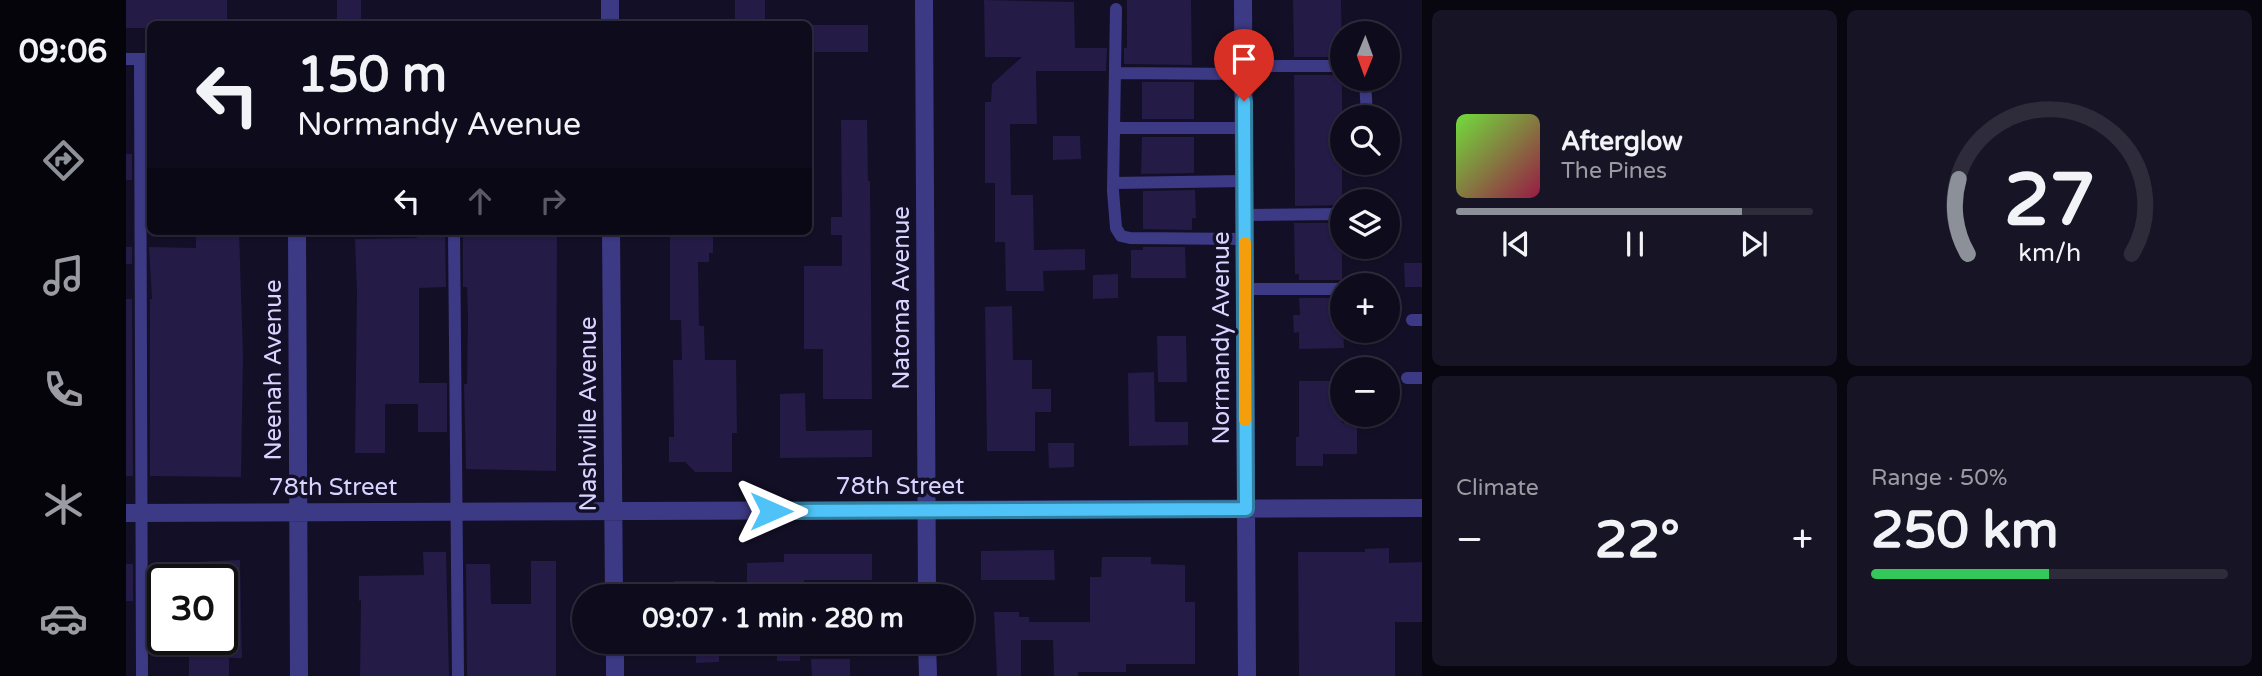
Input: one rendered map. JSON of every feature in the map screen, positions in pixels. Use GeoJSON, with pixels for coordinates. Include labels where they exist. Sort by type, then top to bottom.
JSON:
{"type":"FeatureCollection","features":[{"type":"Feature","properties":{"kind":"street"},"geometry":{"type":"LineString","coordinates":[[610,0],[610,21]]}},
{"type":"Feature","properties":{"kind":"street","name":"Natoma Avenue"},"geometry":{"type":"LineString","coordinates":[[924,0],[927,584]]}},
{"type":"Feature","properties":{"kind":"street","name":"Normandy Avenue"},"geometry":{"type":"LineString","coordinates":[[1243,0],[1247,676]]}},
{"type":"Feature","properties":{"kind":"street","name":"Neenah Avenue"},"geometry":{"type":"LineString","coordinates":[[297,235],[299,676]]}},
{"type":"Feature","properties":{"kind":"street","name":"Nashville Avenue"},"geometry":{"type":"LineString","coordinates":[[611,235],[614,584]]}},
{"type":"Feature","properties":{"kind":"street","name":"78th Street"},"geometry":{"type":"LineString","coordinates":[[134,513],[1422,508]]}},
{"type":"Feature","properties":{"kind":"street"},"geometry":{"type":"LineString","coordinates":[[615,654],[615,676]]}},
{"type":"Feature","properties":{"kind":"street"},"geometry":{"type":"LineString","coordinates":[[927,654],[928,676]]}},
{"type":"Feature","properties":{"kind":"lane"},"geometry":{"type":"LineString","coordinates":[[1116,9],[1113,183],[1116,228],[1121,236],[1130,238],[1245,239]]}},
{"type":"Feature","properties":{"kind":"lane"},"geometry":{"type":"LineString","coordinates":[[126,59],[145,59],[134,513],[142,676]]}},
{"type":"Feature","properties":{"kind":"lane"},"geometry":{"type":"LineString","coordinates":[[1115,73],[1330,66]]}},
{"type":"Feature","properties":{"kind":"lane"},"geometry":{"type":"LineString","coordinates":[[1114,128],[1244,128]]}},
{"type":"Feature","properties":{"kind":"lane"},"geometry":{"type":"LineString","coordinates":[[1113,183],[1244,181]]}},
{"type":"Feature","properties":{"kind":"lane"},"geometry":{"type":"LineString","coordinates":[[1244,215],[1330,214]]}},
{"type":"Feature","properties":{"kind":"lane"},"geometry":{"type":"LineString","coordinates":[[454,235],[458,676]]}},
{"type":"Feature","properties":{"kind":"lane"},"geometry":{"type":"LineString","coordinates":[[1244,289],[1330,289]]}},
{"type":"Feature","properties":{"kind":"lane"},"geometry":{"type":"LineString","coordinates":[[1407,378],[1422,378]]}},
{"type":"Feature","properties":{"kind":"building"},"geometry":{"type":"Polygon","coordinates":[[[126,0],[227,0],[227,21],[147,21],[147,28],[126,28],[126,0]]]}},
{"type":"Feature","properties":{"kind":"building"},"geometry":{"type":"Polygon","coordinates":[[[337,0],[361,0],[361,21],[337,21],[337,0]]]}},
{"type":"Feature","properties":{"kind":"building"},"geometry":{"type":"Polygon","coordinates":[[[735,0],[765,0],[765,20],[735,20],[735,0]]]}},
{"type":"Feature","properties":{"kind":"building"},"geometry":{"type":"Polygon","coordinates":[[[984,0],[1074,2],[1075,48],[1107,48],[1106,71],[1036,71],[1037,124],[1010,124],[1011,195],[1033,195],[1034,250],[1085,249],[1085,270],[1043,271],[1044,291],[1006,291],[1005,242],[995,242],[995,183],[985,183],[985,102],[991,102],[992,84],[1022,57],[985,57],[984,0]]]}},
{"type":"Feature","properties":{"kind":"building"},"geometry":{"type":"Polygon","coordinates":[[[1127,0],[1191,0],[1192,65],[1124,64],[1124,48],[1127,48],[1127,0]]]}},
{"type":"Feature","properties":{"kind":"building"},"geometry":{"type":"Polygon","coordinates":[[[1293,0],[1341,0],[1341,21],[1330,21],[1330,57],[1294,57],[1293,0]]]}},
{"type":"Feature","properties":{"kind":"building"},"geometry":{"type":"Polygon","coordinates":[[[812,25],[868,25],[868,52],[812,52],[812,25]]]}},
{"type":"Feature","properties":{"kind":"building"},"geometry":{"type":"Polygon","coordinates":[[[1294,75],[1330,75],[1330,91],[1342,91],[1342,105],[1330,105],[1330,175],[1342,175],[1342,189],[1330,189],[1330,205],[1295,206],[1294,75]]]}},
{"type":"Feature","properties":{"kind":"building"},"geometry":{"type":"Polygon","coordinates":[[[1142,82],[1194,82],[1194,119],[1142,119],[1142,82]]]}},
{"type":"Feature","properties":{"kind":"building"},"geometry":{"type":"Polygon","coordinates":[[[841,120],[867,120],[872,399],[823,399],[823,349],[804,349],[804,266],[842,266],[842,235],[831,235],[831,217],[842,217],[841,120]]]}},
{"type":"Feature","properties":{"kind":"building"},"geometry":{"type":"Polygon","coordinates":[[[1053,136],[1080,136],[1081,159],[1053,160],[1053,136]]]}},
{"type":"Feature","properties":{"kind":"building"},"geometry":{"type":"Polygon","coordinates":[[[1142,137],[1194,137],[1194,173],[1141,174],[1142,137]]]}},
{"type":"Feature","properties":{"kind":"building"},"geometry":{"type":"Polygon","coordinates":[[[126,154],[132,154],[132,180],[126,180],[126,154]]]}},
{"type":"Feature","properties":{"kind":"building"},"geometry":{"type":"Polygon","coordinates":[[[1195,190],[1196,218],[1192,218],[1192,230],[1143,229],[1143,191],[1195,190]]]}},
{"type":"Feature","properties":{"kind":"building"},"geometry":{"type":"Polygon","coordinates":[[[1294,223],[1330,223],[1330,259],[1342,259],[1342,273],[1330,273],[1330,280],[1299,280],[1299,274],[1295,274],[1294,223]]]}},
{"type":"Feature","properties":{"kind":"building"},"geometry":{"type":"Polygon","coordinates":[[[196,235],[239,235],[243,354],[241,477],[150,476],[152,299],[149,247],[196,248],[196,235]]]}},
{"type":"Feature","properties":{"kind":"building"},"geometry":{"type":"Polygon","coordinates":[[[417,235],[445,235],[446,287],[419,288],[419,383],[447,383],[447,432],[418,432],[418,404],[385,404],[385,453],[355,453],[355,239],[417,238],[417,235]]]}},
{"type":"Feature","properties":{"kind":"building"},"geometry":{"type":"Polygon","coordinates":[[[463,235],[557,236],[556,471],[466,469],[464,384],[467,384],[468,316],[467,287],[463,287],[463,235]]]}},
{"type":"Feature","properties":{"kind":"building"},"geometry":{"type":"Polygon","coordinates":[[[670,235],[713,235],[713,253],[709,253],[709,262],[698,262],[699,326],[704,326],[705,360],[736,360],[737,433],[732,433],[732,472],[695,472],[685,462],[669,462],[669,437],[674,437],[673,360],[682,360],[681,320],[670,320],[670,235]]]}},
{"type":"Feature","properties":{"kind":"building"},"geometry":{"type":"Polygon","coordinates":[[[126,247],[132,247],[132,264],[126,264],[126,247]]]}},
{"type":"Feature","properties":{"kind":"building"},"geometry":{"type":"Polygon","coordinates":[[[1143,247],[1185,247],[1186,278],[1131,278],[1131,250],[1143,250],[1143,247]]]}},
{"type":"Feature","properties":{"kind":"building"},"geometry":{"type":"Polygon","coordinates":[[[1404,263],[1422,263],[1422,287],[1405,287],[1404,263]]]}},
{"type":"Feature","properties":{"kind":"building"},"geometry":{"type":"Polygon","coordinates":[[[1118,274],[1118,298],[1093,299],[1093,275],[1118,274]]]}},
{"type":"Feature","properties":{"kind":"building"},"geometry":{"type":"Polygon","coordinates":[[[1299,298],[1330,298],[1330,343],[1344,343],[1344,348],[1299,349],[1299,332],[1294,333],[1293,315],[1300,315],[1299,298]]]}},
{"type":"Feature","properties":{"kind":"building"},"geometry":{"type":"Polygon","coordinates":[[[126,299],[132,299],[133,476],[126,476],[126,299]]]}},
{"type":"Feature","properties":{"kind":"building"},"geometry":{"type":"Polygon","coordinates":[[[1012,306],[1013,360],[1032,360],[1032,389],[1051,389],[1051,412],[1035,412],[1035,451],[987,451],[985,307],[1012,306]]]}},
{"type":"Feature","properties":{"kind":"building"},"geometry":{"type":"Polygon","coordinates":[[[1157,336],[1186,336],[1187,382],[1158,382],[1157,336]]]}},
{"type":"Feature","properties":{"kind":"building"},"geometry":{"type":"Polygon","coordinates":[[[1154,372],[1155,422],[1188,422],[1188,445],[1129,446],[1128,373],[1154,372]]]}},
{"type":"Feature","properties":{"kind":"building"},"geometry":{"type":"Polygon","coordinates":[[[1299,381],[1330,381],[1330,427],[1357,427],[1357,454],[1323,454],[1323,466],[1296,466],[1296,437],[1299,437],[1299,381]]]}},
{"type":"Feature","properties":{"kind":"building"},"geometry":{"type":"Polygon","coordinates":[[[805,393],[806,431],[872,430],[872,457],[780,458],[780,394],[805,393]]]}},
{"type":"Feature","properties":{"kind":"building"},"geometry":{"type":"Polygon","coordinates":[[[1048,443],[1074,443],[1074,467],[1049,468],[1048,443]]]}},
{"type":"Feature","properties":{"kind":"building"},"geometry":{"type":"Polygon","coordinates":[[[1389,548],[1389,563],[1422,562],[1422,622],[1395,622],[1395,676],[1299,676],[1298,552],[1365,552],[1365,549],[1389,548]]]}},
{"type":"Feature","properties":{"kind":"building"},"geometry":{"type":"Polygon","coordinates":[[[1054,550],[1055,580],[981,580],[981,551],[1054,550]]]}},
{"type":"Feature","properties":{"kind":"building"},"geometry":{"type":"Polygon","coordinates":[[[423,552],[446,552],[449,676],[360,676],[359,576],[424,575],[423,552]]]}},
{"type":"Feature","properties":{"kind":"building"},"geometry":{"type":"Polygon","coordinates":[[[784,554],[872,554],[872,580],[804,580],[804,584],[747,583],[747,563],[784,562],[784,554]]]}},
{"type":"Feature","properties":{"kind":"building"},"geometry":{"type":"Polygon","coordinates":[[[1102,557],[1151,557],[1151,564],[1185,565],[1185,602],[1195,602],[1195,664],[1126,664],[1126,672],[1078,672],[1078,676],[1054,676],[1053,640],[1021,640],[1021,676],[997,676],[994,612],[1019,612],[1019,617],[1029,617],[1029,622],[1090,622],[1090,577],[1101,577],[1102,557]]]}},
{"type":"Feature","properties":{"kind":"building"},"geometry":{"type":"Polygon","coordinates":[[[240,560],[242,658],[229,658],[229,676],[189,676],[189,655],[238,655],[238,564],[150,564],[240,560]]]}},
{"type":"Feature","properties":{"kind":"building"},"geometry":{"type":"Polygon","coordinates":[[[531,561],[556,561],[556,676],[467,676],[466,564],[490,564],[491,604],[531,604],[531,561]]]}},
{"type":"Feature","properties":{"kind":"building"},"geometry":{"type":"Polygon","coordinates":[[[126,564],[133,564],[133,601],[126,601],[126,564]]]}},
{"type":"Feature","properties":{"kind":"building"},"geometry":{"type":"Polygon","coordinates":[[[674,581],[715,581],[715,584],[674,584],[674,581]]]}},
{"type":"Feature","properties":{"kind":"building"},"geometry":{"type":"Polygon","coordinates":[[[696,654],[719,654],[719,662],[696,663],[696,654]]]}},
{"type":"Feature","properties":{"kind":"building"},"geometry":{"type":"Polygon","coordinates":[[[777,654],[800,654],[800,661],[777,661],[777,654]]]}},
{"type":"Feature","properties":{"kind":"building"},"geometry":{"type":"Polygon","coordinates":[[[811,659],[850,659],[850,676],[812,676],[811,659]]]}},
{"type":"Feature","properties":{"kind":"slow traffic"},"geometry":{"type":"LineString","coordinates":[[1245,243],[1245,420]]}},
{"type":"Feature","properties":{"kind":"route"},"geometry":{"type":"LineString","coordinates":[[771,511],[1246,509],[1244,101]]}}]}
